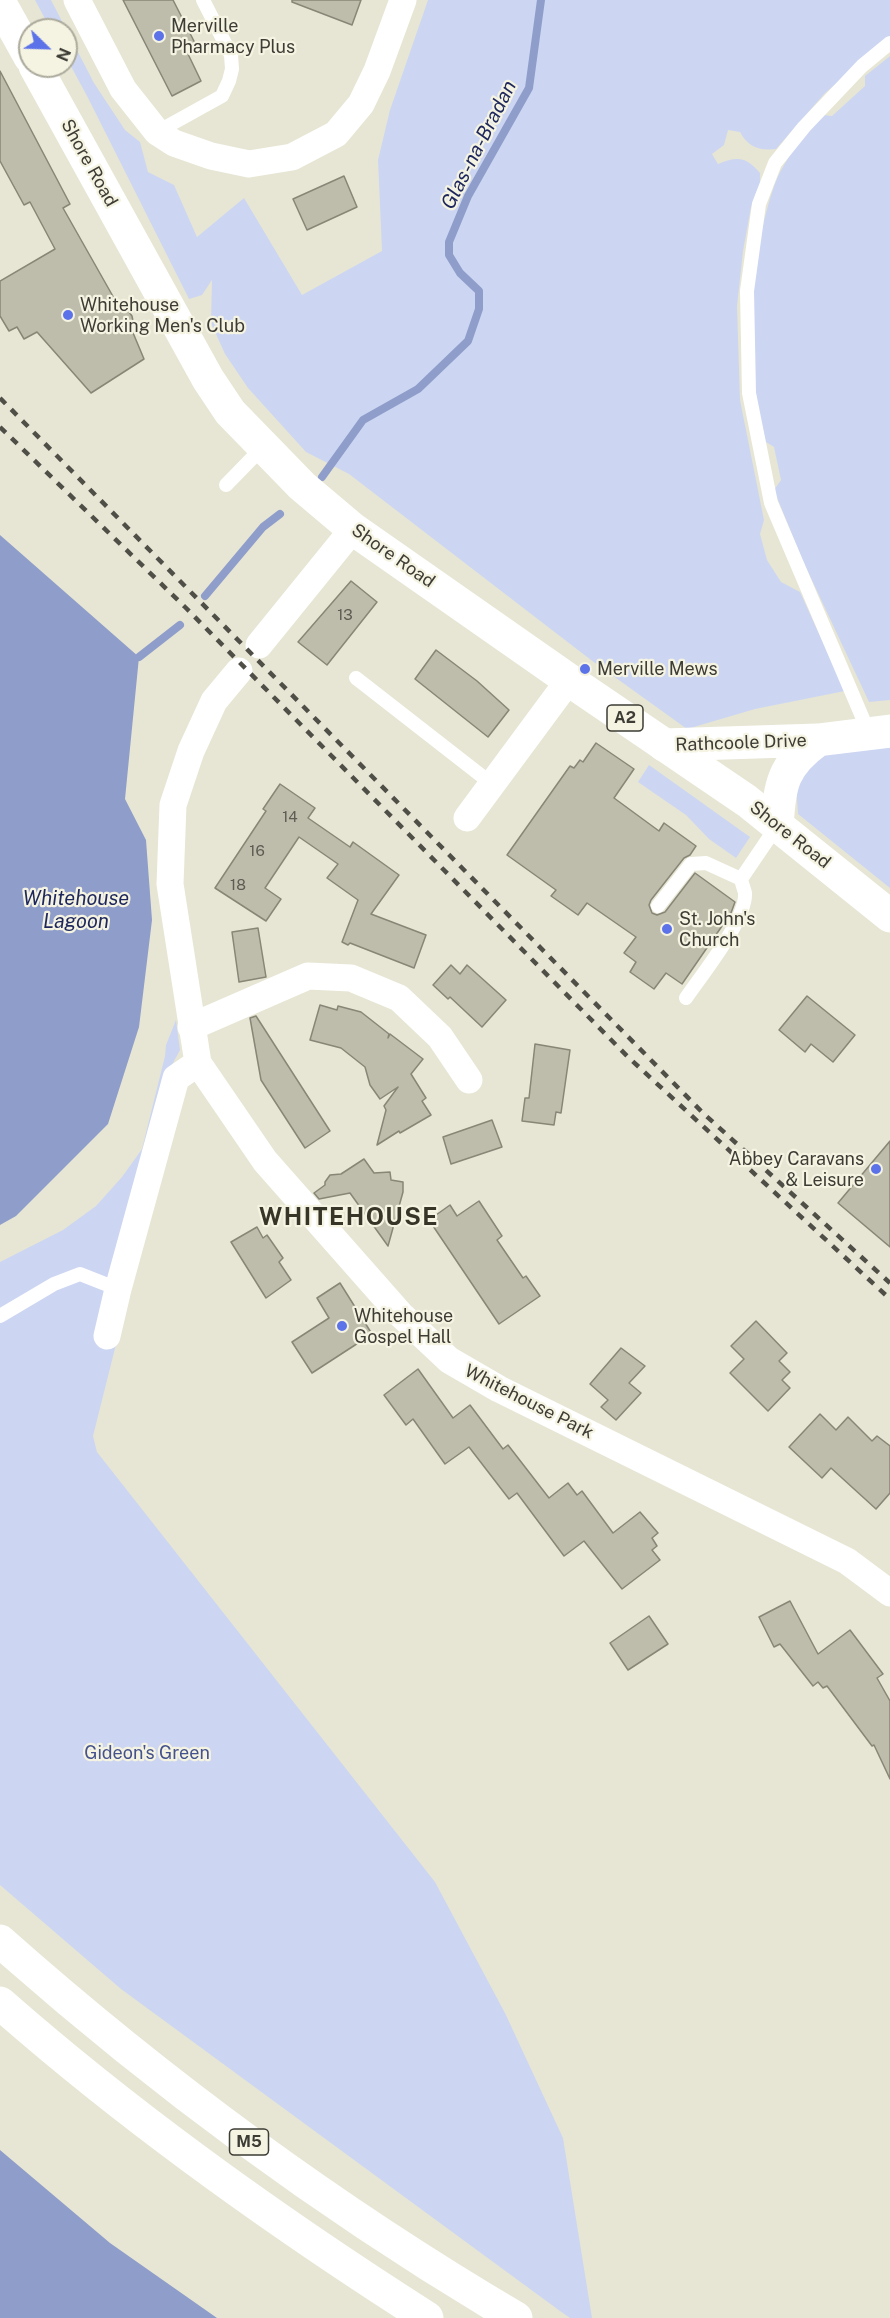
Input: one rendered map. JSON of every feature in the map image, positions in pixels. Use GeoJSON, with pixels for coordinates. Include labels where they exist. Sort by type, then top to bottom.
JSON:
{"type":"FeatureCollection","features":[{"type":"Feature","properties":{"kind":"main road"},"geometry":{"type":"LineString","coordinates":[[0,3],[18,35]]}},
{"type":"Feature","properties":{"kind":"main road","name":"Shore Road"},"geometry":{"type":"LineString","coordinates":[[42,78],[208,379],[230,412],[307,491],[353,529],[747,801],[890,916]]}},
{"type":"Feature","properties":{"kind":"main road","name":"Rathcoole Drive"},"geometry":{"type":"LineString","coordinates":[[664,745],[818,741],[879,732]]}},
{"type":"Feature","properties":{"kind":"main road","name":"Rathcoole Drive"},"geometry":{"type":"LineString","coordinates":[[777,826],[780,795],[790,765],[801,752],[818,741]]}},
{"type":"Feature","properties":{"kind":"main road","name":"M5"},"geometry":{"type":"LineString","coordinates":[[0,1941],[187,2096],[246,2140],[472,2292],[516,2318]]}},
{"type":"Feature","properties":{"kind":"main road","name":"M5"},"geometry":{"type":"LineString","coordinates":[[0,2003],[150,2125],[254,2202],[427,2318]]}},
{"type":"Feature","properties":{"kind":"street"},"geometry":{"type":"LineString","coordinates":[[77,0],[123,89],[157,132],[174,142],[211,156],[249,164],[292,157],[336,134],[361,104],[377,71],[403,0]]}},
{"type":"Feature","properties":{"kind":"street"},"geometry":{"type":"LineString","coordinates":[[259,645],[353,529]]}},
{"type":"Feature","properties":{"kind":"street"},"geometry":{"type":"LineString","coordinates":[[107,1336],[176,1078],[198,1063],[170,884],[173,806],[191,751],[214,701],[239,671]]}},
{"type":"Feature","properties":{"kind":"street"},"geometry":{"type":"LineString","coordinates":[[467,818],[569,680]]}},
{"type":"Feature","properties":{"kind":"street"},"geometry":{"type":"LineString","coordinates":[[192,1027],[308,976],[351,978],[399,998],[440,1037],[469,1080]]}},
{"type":"Feature","properties":{"kind":"street","name":"Whitehouse Park"},"geometry":{"type":"LineString","coordinates":[[198,1063],[264,1161],[400,1314],[449,1360],[499,1389],[847,1561],[890,1593]]}},
{"type":"Feature","properties":{"kind":"lane"},"geometry":{"type":"LineString","coordinates":[[157,132],[222,96],[229,81],[232,69],[231,55],[203,0]]}},
{"type":"Feature","properties":{"kind":"lane"},"geometry":{"type":"LineString","coordinates":[[879,732],[771,503],[749,393],[747,291],[759,204],[775,163],[804,127],[862,66],[890,43]]}},
{"type":"Feature","properties":{"kind":"lane"},"geometry":{"type":"LineString","coordinates":[[226,485],[264,446]]}},
{"type":"Feature","properties":{"kind":"lane"},"geometry":{"type":"LineString","coordinates":[[356,678],[492,784]]}},
{"type":"Feature","properties":{"kind":"lane"},"geometry":{"type":"LineString","coordinates":[[686,998],[728,936],[741,911],[745,894],[741,879],[777,826]]}},
{"type":"Feature","properties":{"kind":"lane"},"geometry":{"type":"LineString","coordinates":[[658,906],[691,864],[706,863],[741,879]]}},
{"type":"Feature","properties":{"kind":"lane"},"geometry":{"type":"LineString","coordinates":[[0,1316],[54,1284],[80,1274],[118,1289]]}},
{"type":"Feature","properties":{"kind":"green space"},"geometry":{"type":"Polygon","coordinates":[[[35,0],[51,0],[60,18],[45,18],[35,0]]]}},
{"type":"Feature","properties":{"kind":"green space"},"geometry":{"type":"Polygon","coordinates":[[[428,0],[890,0],[890,38],[825,93],[776,149],[755,147],[740,132],[728,130],[724,145],[712,154],[718,164],[736,159],[746,161],[760,173],[760,183],[751,207],[743,251],[737,306],[740,400],[764,520],[760,534],[767,560],[781,582],[800,592],[845,691],[755,709],[687,729],[591,660],[349,474],[306,452],[248,388],[225,354],[211,323],[212,280],[202,295],[189,299],[77,78],[78,52],[94,83],[125,130],[140,142],[148,172],[174,185],[197,237],[244,198],[302,295],[382,251],[378,160],[390,110],[428,0]]]}},
{"type":"Feature","properties":{"kind":"green space"},"geometry":{"type":"Polygon","coordinates":[[[890,56],[890,700],[869,702],[802,559],[774,490],[781,480],[774,447],[766,442],[760,415],[755,387],[751,332],[758,248],[772,192],[780,171],[797,145],[817,121],[823,115],[832,116],[865,86],[865,76],[890,56]]]}},
{"type":"Feature","properties":{"kind":"green space"},"geometry":{"type":"Polygon","coordinates":[[[890,746],[890,888],[798,814],[796,784],[820,754],[890,746]]]}},
{"type":"Feature","properties":{"kind":"green space"},"geometry":{"type":"Polygon","coordinates":[[[649,765],[750,837],[736,858],[709,839],[686,815],[638,782],[649,765]]]}},
{"type":"Feature","properties":{"kind":"green space","name":"Gideon's Green"},"geometry":{"type":"Polygon","coordinates":[[[176,1020],[180,1050],[167,1074],[159,1173],[93,1436],[97,1452],[435,1882],[505,2013],[563,2138],[592,2318],[570,2318],[560,2311],[121,1989],[0,1885],[0,1262],[63,1230],[96,1206],[122,1177],[142,1149],[166,1045],[176,1020]]]}},
{"type":"Feature","properties":{"kind":"water","name":"Whitehouse Lagoon"},"geometry":{"type":"Polygon","coordinates":[[[0,535],[139,657],[125,799],[146,840],[152,920],[139,1027],[108,1124],[16,1216],[0,1225],[0,535]]]}},
{"type":"Feature","properties":{"kind":"water"},"geometry":{"type":"Polygon","coordinates":[[[0,2150],[110,2243],[217,2318],[0,2318],[0,2150]]]}},
{"type":"Feature","properties":{"kind":"building"},"geometry":{"type":"Polygon","coordinates":[[[123,0],[173,0],[198,49],[188,54],[201,81],[172,96],[123,0]]]}},
{"type":"Feature","properties":{"kind":"building"},"geometry":{"type":"Polygon","coordinates":[[[292,0],[361,0],[352,25],[292,2],[292,0]]]}},
{"type":"Feature","properties":{"kind":"building","name":"Whitehouse Working Men's Club"},"geometry":{"type":"Polygon","coordinates":[[[0,71],[70,204],[63,208],[119,307],[132,316],[131,328],[144,359],[91,393],[37,332],[24,339],[17,327],[9,331],[0,316],[0,281],[55,249],[30,202],[24,205],[0,161],[0,71]]]}},
{"type":"Feature","properties":{"kind":"building"},"geometry":{"type":"Polygon","coordinates":[[[344,176],[357,207],[307,230],[293,199],[344,176]]]}},
{"type":"Feature","properties":{"kind":"building"},"geometry":{"type":"Polygon","coordinates":[[[351,581],[377,602],[327,665],[298,642],[351,581]]]}},
{"type":"Feature","properties":{"kind":"building"},"geometry":{"type":"Polygon","coordinates":[[[436,650],[477,681],[509,710],[488,737],[415,679],[436,650]]]}},
{"type":"Feature","properties":{"kind":"building"},"geometry":{"type":"Polygon","coordinates":[[[596,743],[634,769],[614,798],[659,831],[664,823],[696,846],[651,900],[649,905],[652,913],[657,915],[665,912],[695,873],[735,902],[731,913],[682,984],[666,973],[654,989],[630,972],[636,962],[624,953],[636,937],[587,903],[578,915],[551,896],[556,890],[507,855],[570,766],[574,768],[580,760],[583,762],[596,743]]]}},
{"type":"Feature","properties":{"kind":"building"},"geometry":{"type":"Polygon","coordinates":[[[280,784],[315,808],[308,818],[350,847],[353,842],[399,875],[371,914],[426,935],[414,968],[342,942],[358,900],[327,878],[338,864],[299,837],[265,888],[281,899],[266,921],[215,888],[266,811],[263,809],[280,784]]]}},
{"type":"Feature","properties":{"kind":"building"},"geometry":{"type":"Polygon","coordinates":[[[258,928],[266,977],[239,982],[232,932],[258,928]]]}},
{"type":"Feature","properties":{"kind":"building"},"geometry":{"type":"Polygon","coordinates":[[[451,965],[460,974],[467,965],[506,1000],[482,1027],[450,997],[448,999],[433,985],[451,965]]]}},
{"type":"Feature","properties":{"kind":"building"},"geometry":{"type":"Polygon","coordinates":[[[807,996],[855,1035],[833,1062],[811,1044],[805,1052],[779,1030],[807,996]]]}},
{"type":"Feature","properties":{"kind":"building"},"geometry":{"type":"Polygon","coordinates":[[[320,1005],[337,1010],[338,1006],[361,1012],[389,1034],[388,1038],[390,1034],[423,1059],[411,1074],[426,1098],[422,1101],[431,1115],[377,1145],[386,1110],[384,1106],[398,1087],[380,1099],[370,1085],[365,1067],[341,1048],[310,1040],[320,1005]]]}},
{"type":"Feature","properties":{"kind":"building"},"geometry":{"type":"Polygon","coordinates":[[[256,1016],[330,1131],[305,1148],[261,1080],[250,1018],[256,1016]]]}},
{"type":"Feature","properties":{"kind":"building"},"geometry":{"type":"Polygon","coordinates":[[[535,1044],[570,1050],[561,1113],[556,1112],[554,1125],[522,1121],[525,1098],[529,1098],[535,1044]]]}},
{"type":"Feature","properties":{"kind":"building"},"geometry":{"type":"Polygon","coordinates":[[[492,1120],[502,1147],[451,1164],[443,1137],[492,1120]]]}},
{"type":"Feature","properties":{"kind":"building","name":"Abbey Caravans & Leisure"},"geometry":{"type":"Polygon","coordinates":[[[890,1141],[890,1247],[838,1203],[890,1141]]]}},
{"type":"Feature","properties":{"kind":"building"},"geometry":{"type":"Polygon","coordinates":[[[364,1159],[374,1173],[390,1172],[391,1180],[403,1182],[403,1192],[388,1246],[350,1193],[319,1199],[314,1193],[325,1185],[330,1175],[341,1174],[364,1159]]]}},
{"type":"Feature","properties":{"kind":"building"},"geometry":{"type":"Polygon","coordinates":[[[479,1201],[502,1236],[497,1240],[523,1278],[526,1276],[540,1296],[499,1324],[429,1220],[450,1205],[457,1216],[479,1201]]]}},
{"type":"Feature","properties":{"kind":"building"},"geometry":{"type":"Polygon","coordinates":[[[257,1227],[263,1238],[267,1235],[283,1258],[279,1262],[291,1280],[266,1298],[231,1242],[257,1227]]]}},
{"type":"Feature","properties":{"kind":"building","name":"Whitehouse Gospel Hall"},"geometry":{"type":"Polygon","coordinates":[[[340,1283],[372,1334],[312,1373],[292,1342],[329,1318],[317,1298],[340,1283]]]}},
{"type":"Feature","properties":{"kind":"building"},"geometry":{"type":"Polygon","coordinates":[[[756,1321],[787,1353],[779,1361],[790,1372],[782,1380],[790,1388],[768,1411],[730,1373],[744,1359],[731,1346],[756,1321]]]}},
{"type":"Feature","properties":{"kind":"building"},"geometry":{"type":"Polygon","coordinates":[[[621,1348],[645,1366],[629,1383],[641,1393],[616,1420],[601,1407],[608,1400],[590,1384],[621,1348]]]}},
{"type":"Feature","properties":{"kind":"building"},"geometry":{"type":"Polygon","coordinates":[[[418,1369],[453,1418],[470,1405],[503,1449],[508,1445],[549,1498],[568,1483],[577,1495],[582,1491],[613,1533],[640,1512],[658,1533],[652,1538],[657,1546],[652,1550],[660,1560],[622,1589],[584,1541],[564,1556],[517,1493],[509,1499],[469,1447],[445,1464],[413,1419],[406,1425],[384,1395],[418,1369]]]}},
{"type":"Feature","properties":{"kind":"building"},"geometry":{"type":"Polygon","coordinates":[[[820,1414],[836,1430],[848,1417],[872,1441],[877,1436],[890,1446],[890,1493],[876,1509],[831,1468],[822,1478],[789,1447],[820,1414]]]}},
{"type":"Feature","properties":{"kind":"building"},"geometry":{"type":"Polygon","coordinates":[[[790,1601],[818,1654],[850,1630],[883,1674],[877,1678],[890,1701],[890,1779],[874,1745],[872,1746],[827,1686],[823,1688],[818,1682],[813,1686],[780,1644],[774,1647],[759,1617],[790,1601]]]}},
{"type":"Feature","properties":{"kind":"building"},"geometry":{"type":"Polygon","coordinates":[[[649,1616],[668,1644],[628,1670],[610,1643],[649,1616]]]}},
{"type":"Feature","properties":{"kind":"waterway","name":"Glas-na-Bradan"},"geometry":{"type":"LineString","coordinates":[[322,477],[363,420],[418,389],[468,341],[479,309],[479,291],[460,273],[449,255],[449,242],[468,196],[529,88],[541,0]]}},
{"type":"Feature","properties":{"kind":"waterway","name":"Glas-na-Bradan"},"geometry":{"type":"LineString","coordinates":[[205,596],[263,527],[280,514]]}},
{"type":"Feature","properties":{"kind":"waterway","name":"Glas-na-Bradan"},"geometry":{"type":"LineString","coordinates":[[139,657],[180,625]]}},
{"type":"Feature","properties":{"kind":"railway"},"geometry":{"type":"LineString","coordinates":[[0,398],[703,1113],[890,1283]]}},
{"type":"Feature","properties":{"kind":"railway"},"geometry":{"type":"LineString","coordinates":[[0,427],[185,607],[627,1056],[890,1299]]}},
{"type":"Feature","properties":{"kind":"place","name":"Merville Pharmacy Plus"},"geometry":{"type":"Point","coordinates":[159,36]}},
{"type":"Feature","properties":{"kind":"place","name":"Whitehouse Working Men's Club"},"geometry":{"type":"Point","coordinates":[68,315]}},
{"type":"Feature","properties":{"kind":"place","name":"Merville Mews"},"geometry":{"type":"Point","coordinates":[585,669]}},
{"type":"Feature","properties":{"kind":"place","name":"St. John's Church"},"geometry":{"type":"Point","coordinates":[667,929]}},
{"type":"Feature","properties":{"kind":"place","name":"Abbey Caravans & Leisure"},"geometry":{"type":"Point","coordinates":[876,1169]}},
{"type":"Feature","properties":{"kind":"place","name":"Whitehouse Gospel Hall"},"geometry":{"type":"Point","coordinates":[342,1326]}},
{"type":"Feature","properties":{"kind":"district","name":"WHITEHOUSE"},"geometry":{"type":"Point","coordinates":[349,1218]}}]}
